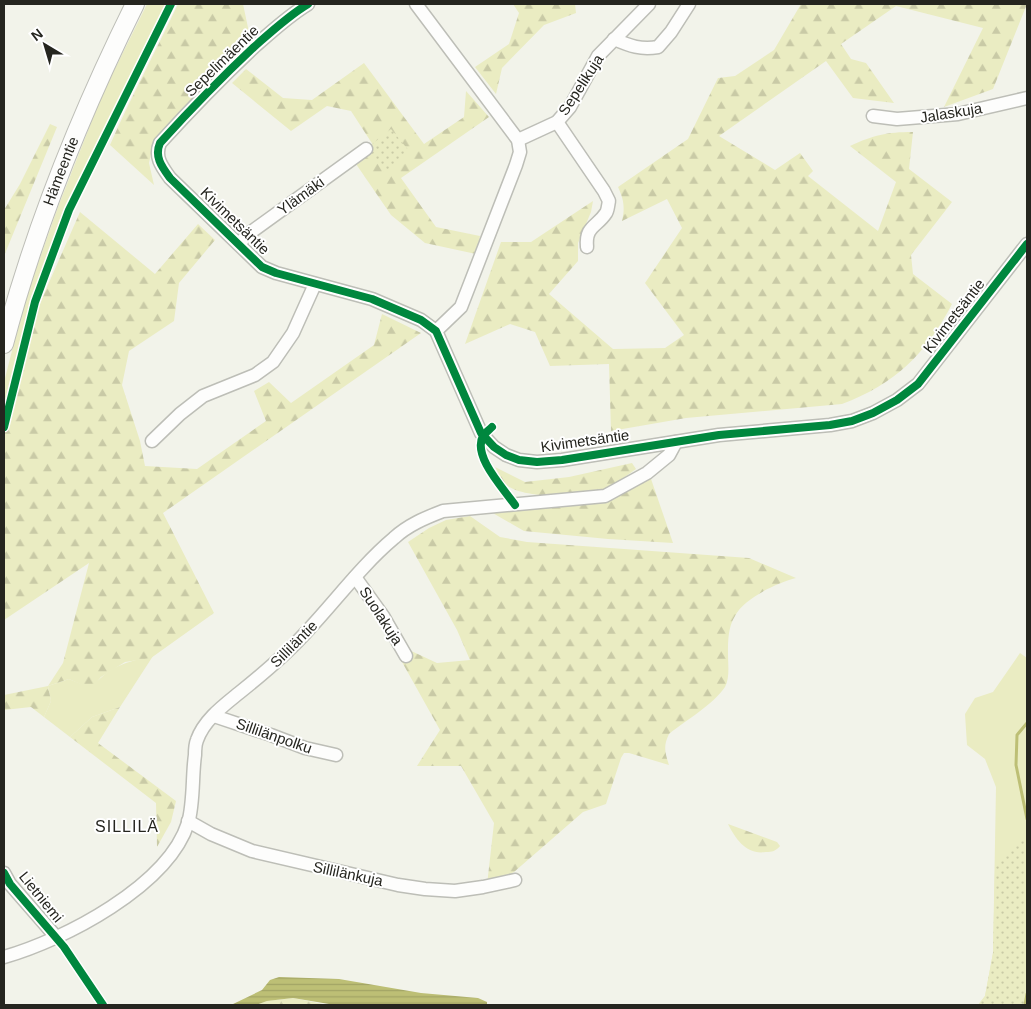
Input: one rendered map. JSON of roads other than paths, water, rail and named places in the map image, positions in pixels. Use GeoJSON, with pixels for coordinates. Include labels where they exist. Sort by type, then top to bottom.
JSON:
{"type":"FeatureCollection","features":[{"type":"Feature","properties":{"kind":"highway","name":"Hämeentie"},"geometry":{"type":"LineString","coordinates":[[4,344],[21,281],[57,178],[82,116],[135,4]]}},
{"type":"Feature","properties":{"kind":"street","name":"Sepelimäentie"},"geometry":{"type":"LineString","coordinates":[[160,143],[191,109],[244,57],[295,12],[308,4]]}},
{"type":"Feature","properties":{"kind":"street"},"geometry":{"type":"LineString","coordinates":[[416,4],[518,140],[520,152],[461,307],[436,331]]}},
{"type":"Feature","properties":{"kind":"street","name":"Sepelikuja"},"geometry":{"type":"LineString","coordinates":[[518,140],[557,122],[570,107],[598,56],[649,4]]}},
{"type":"Feature","properties":{"kind":"street","name":"Sepelikuja"},"geometry":{"type":"LineString","coordinates":[[614,39],[645,50],[658,47],[671,32],[689,4]]}},
{"type":"Feature","properties":{"kind":"street","name":"Jalaskuja"},"geometry":{"type":"LineString","coordinates":[[873,116],[897,119],[958,114],[1027,98]]}},
{"type":"Feature","properties":{"kind":"street"},"geometry":{"type":"LineString","coordinates":[[557,122],[609,201],[606,213],[591,228],[586,237],[587,247]]}},
{"type":"Feature","properties":{"kind":"street","name":"Kivimetsäntie"},"geometry":{"type":"LineString","coordinates":[[160,143],[157,149],[158,156],[161,166],[170,178],[262,267],[276,273],[372,299],[422,320],[436,331],[481,433],[494,447],[506,455],[520,460],[537,462],[720,435],[830,425],[852,421],[873,413],[897,400],[918,384],[1027,244]]}},
{"type":"Feature","properties":{"kind":"street","name":"Ylämäki"},"geometry":{"type":"LineString","coordinates":[[239,244],[247,236],[366,149]]}},
{"type":"Feature","properties":{"kind":"street"},"geometry":{"type":"LineString","coordinates":[[152,441],[180,414],[203,396],[254,376],[273,362],[293,333],[315,284]]}},
{"type":"Feature","properties":{"kind":"street","name":"Silliläntie"},"geometry":{"type":"LineString","coordinates":[[4,956],[57,938],[84,923],[126,896],[148,879],[164,862],[181,841],[188,821],[196,741],[206,725],[274,665],[308,631],[355,577],[394,537],[421,520],[443,511],[604,496],[647,473],[669,455],[676,442]]}},
{"type":"Feature","properties":{"kind":"street","name":"Suolakuja"},"geometry":{"type":"LineString","coordinates":[[355,577],[384,616],[406,656]]}},
{"type":"Feature","properties":{"kind":"street","name":"Sillilänpolku"},"geometry":{"type":"LineString","coordinates":[[214,716],[305,748],[336,755]]}},
{"type":"Feature","properties":{"kind":"street","name":"Sillilänkuja"},"geometry":{"type":"LineString","coordinates":[[188,821],[211,834],[252,851],[398,884],[426,889],[455,891],[515,880]]}},
{"type":"Feature","properties":{"kind":"street","name":"Lietniemi"},"geometry":{"type":"LineString","coordinates":[[4,873],[10,884],[57,938]]}},
{"type":"Feature","properties":{"kind":"waterway"},"geometry":{"type":"LineString","coordinates":[[1027,723],[1017,735],[1016,765],[1027,819]]}},
{"type":"Feature","properties":{"kind":"waterway"},"geometry":{"type":"LineString","coordinates":[[1025,1005],[1027,994]]}},
{"type":"Feature","properties":{"kind":"district","name":"SILLILÄ"},"geometry":{"type":"Point","coordinates":[127,826]}}]}
